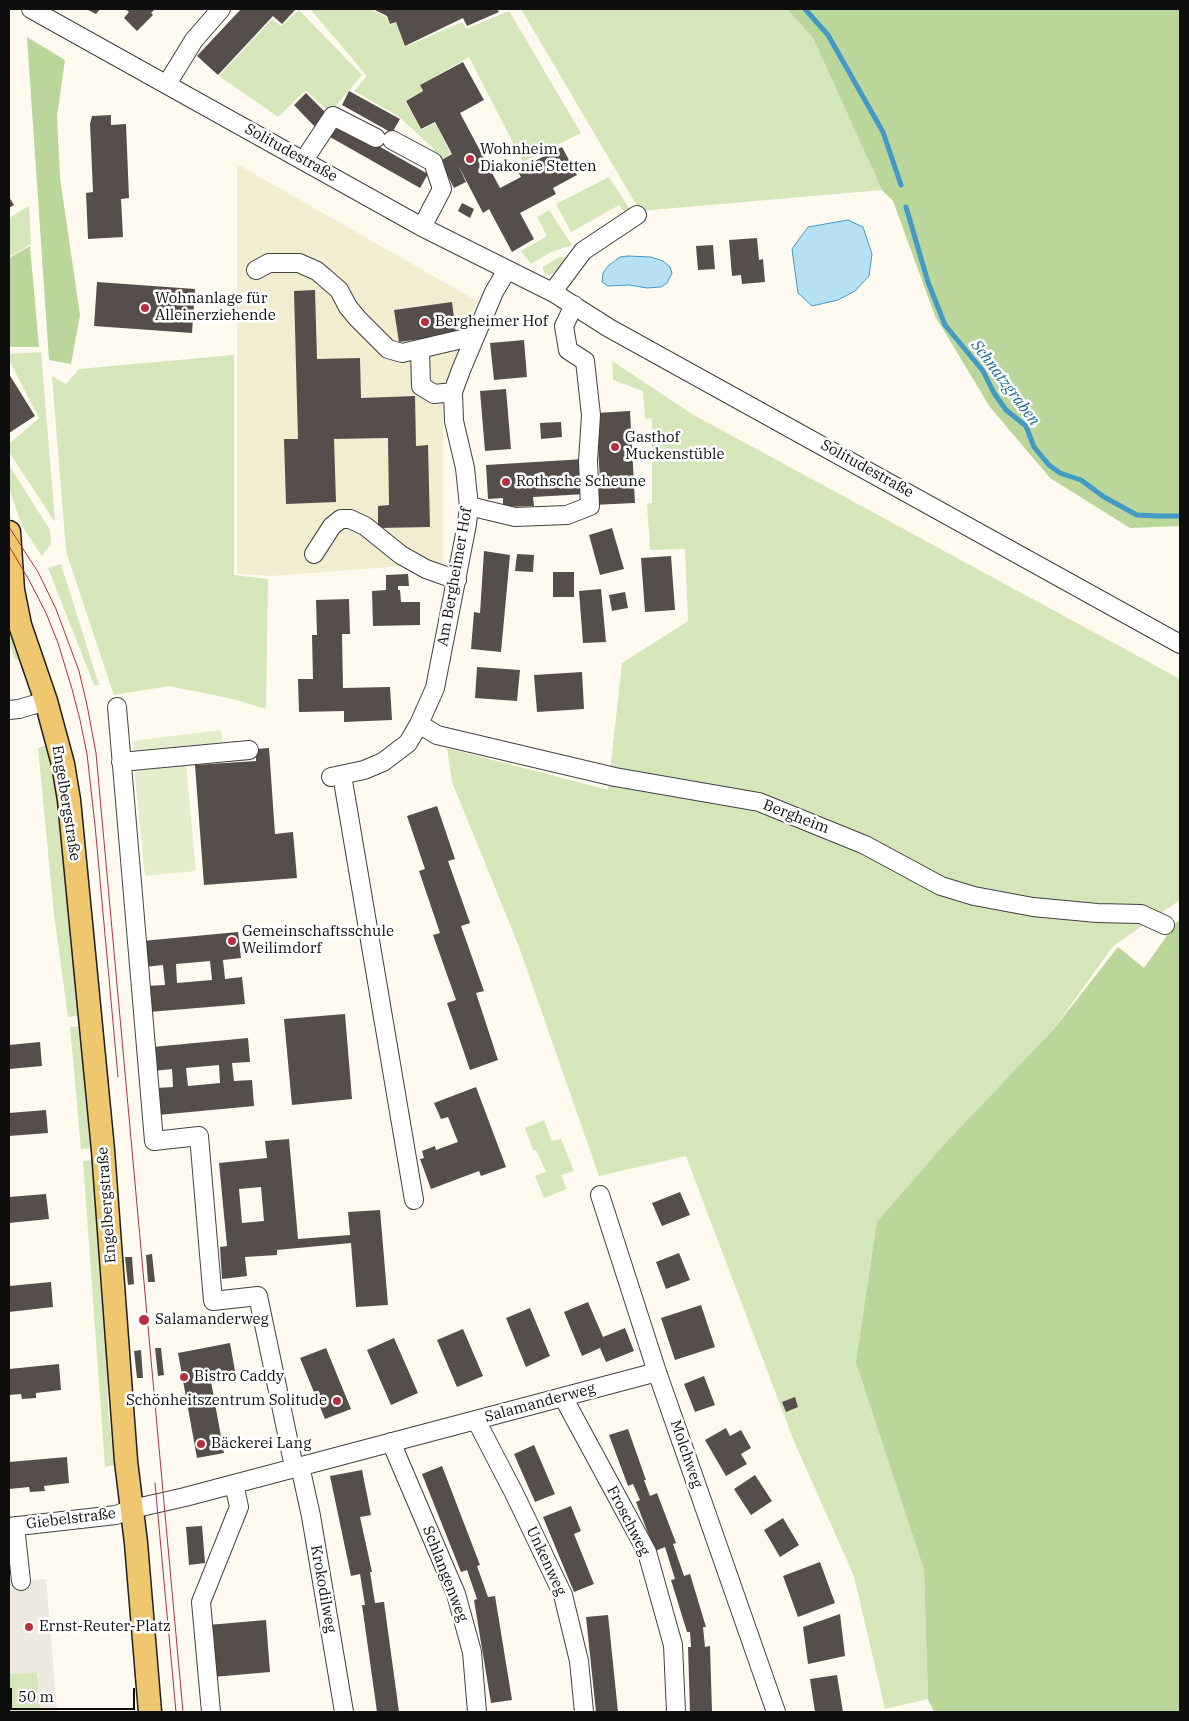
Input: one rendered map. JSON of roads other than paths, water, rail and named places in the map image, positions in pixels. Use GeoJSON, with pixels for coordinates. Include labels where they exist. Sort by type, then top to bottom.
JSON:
{"type":"FeatureCollection","features":[{"type":"Feature","properties":{"kind":"main road","name":"Engelbergstraße"},"geometry":{"type":"LineString","coordinates":[[9,532],[13,590],[20,625],[46,701],[63,764],[77,877],[103,1150],[126,1461],[150,1712]]}},
{"type":"Feature","properties":{"kind":"street","name":"Solitudestraße"},"geometry":{"type":"LineString","coordinates":[[30,9],[422,227],[554,293],[609,328],[1180,644]]}},
{"type":"Feature","properties":{"kind":"street"},"geometry":{"type":"LineString","coordinates":[[167,84],[194,40],[220,9]]}},
{"type":"Feature","properties":{"kind":"street"},"geometry":{"type":"LineString","coordinates":[[304,160],[333,116],[433,162],[442,189],[422,227]]}},
{"type":"Feature","properties":{"kind":"street"},"geometry":{"type":"LineString","coordinates":[[554,293],[557,286],[583,252],[637,215]]}},
{"type":"Feature","properties":{"kind":"street"},"geometry":{"type":"LineString","coordinates":[[256,270],[269,263],[299,263],[317,271],[339,290],[348,307],[388,349],[402,354],[475,336]]}},
{"type":"Feature","properties":{"kind":"street","name":"Am Bergheimer Hof"},"geometry":{"type":"LineString","coordinates":[[414,1200],[336,776],[364,770],[383,762],[408,743],[419,724],[434,688],[457,580],[469,506],[465,468],[454,421],[453,392],[496,288],[507,270]]}},
{"type":"Feature","properties":{"kind":"street"},"geometry":{"type":"LineString","coordinates":[[469,506],[515,517],[567,515],[590,506],[588,461],[591,415],[585,361],[568,350],[564,326],[574,305]]}},
{"type":"Feature","properties":{"kind":"street"},"geometry":{"type":"LineString","coordinates":[[420,349],[421,386],[434,394],[453,392]]}},
{"type":"Feature","properties":{"kind":"street"},"geometry":{"type":"LineString","coordinates":[[314,554],[332,526],[341,519],[350,519],[366,526],[401,555],[426,569],[457,580]]}},
{"type":"Feature","properties":{"kind":"street"},"geometry":{"type":"LineString","coordinates":[[9,710],[46,701]]}},
{"type":"Feature","properties":{"kind":"street"},"geometry":{"type":"LineString","coordinates":[[117,707],[121,762],[249,750]]}},
{"type":"Feature","properties":{"kind":"street","name":"Bergheim"},"geometry":{"type":"LineString","coordinates":[[419,724],[437,734],[615,776],[759,802],[865,844],[941,886],[974,896],[1033,907],[1097,913],[1141,914],[1165,925]]}},
{"type":"Feature","properties":{"kind":"street","name":"Krokodilweg"},"geometry":{"type":"LineString","coordinates":[[121,762],[154,1141],[199,1136],[213,1301],[258,1296],[297,1466],[311,1516],[344,1712]]}},
{"type":"Feature","properties":{"kind":"street","name":"Molchweg"},"geometry":{"type":"LineString","coordinates":[[600,1195],[657,1372],[776,1712]]}},
{"type":"Feature","properties":{"kind":"street","name":"Salamanderweg"},"geometry":{"type":"LineString","coordinates":[[132,1509],[234,1484],[657,1372]]}},
{"type":"Feature","properties":{"kind":"street","name":"Froschweg"},"geometry":{"type":"LineString","coordinates":[[563,1397],[646,1552],[673,1645],[676,1712]]}},
{"type":"Feature","properties":{"kind":"street","name":"Unkenweg"},"geometry":{"type":"LineString","coordinates":[[476,1420],[514,1493],[563,1595],[579,1661],[584,1712]]}},
{"type":"Feature","properties":{"kind":"street","name":"Schlangenweg"},"geometry":{"type":"LineString","coordinates":[[391,1442],[456,1594],[472,1652],[477,1712]]}},
{"type":"Feature","properties":{"kind":"street"},"geometry":{"type":"LineString","coordinates":[[211,1712],[201,1602],[239,1506],[234,1484]]}},
{"type":"Feature","properties":{"kind":"street","name":"Giebelstraße"},"geometry":{"type":"LineString","coordinates":[[12,1526],[116,1515],[132,1509]]}},
{"type":"Feature","properties":{"kind":"street"},"geometry":{"type":"LineString","coordinates":[[12,1526],[20,1581]]}},
{"type":"Feature","properties":{"kind":"water"},"geometry":{"type":"Polygon","coordinates":[[[848,220],[863,227],[872,254],[869,276],[855,291],[838,300],[812,306],[798,293],[792,249],[808,227],[848,220]]]}},
{"type":"Feature","properties":{"kind":"water"},"geometry":{"type":"Polygon","coordinates":[[[620,257],[651,257],[663,261],[670,267],[672,273],[667,283],[661,287],[647,288],[629,285],[608,286],[602,282],[603,273],[608,266],[620,257]]]}},
{"type":"Feature","properties":{"kind":"waterway","name":"Schnatzgraben"},"geometry":{"type":"LineString","coordinates":[[805,9],[828,35],[883,132],[901,185]]}},
{"type":"Feature","properties":{"kind":"waterway","name":"Schnatzgraben"},"geometry":{"type":"LineString","coordinates":[[906,207],[928,282],[945,325],[983,371],[994,393],[1006,410],[1026,426],[1034,447],[1049,465],[1060,473],[1081,480],[1104,497],[1137,515],[1180,516]]}},
{"type":"Feature","properties":{"kind":"tram line"},"geometry":{"type":"LineString","coordinates":[[9,527],[38,572],[56,609],[79,671],[96,753],[183,1712]]}},
{"type":"Feature","properties":{"kind":"tram line"},"geometry":{"type":"LineString","coordinates":[[9,546],[46,613],[58,643],[72,689],[87,754],[118,1077]]}},
{"type":"Feature","properties":{"kind":"tram line"},"geometry":{"type":"LineString","coordinates":[[155,1483],[176,1712]]}},
{"type":"Feature","properties":{"kind":"place","name":"Wohnheim Diakonie Stetten"},"geometry":{"type":"Point","coordinates":[470,159]}},
{"type":"Feature","properties":{"kind":"place","name":"Wohnanlage für Alleinerziehende"},"geometry":{"type":"Point","coordinates":[145,308]}},
{"type":"Feature","properties":{"kind":"place","name":"Bergheimer Hof"},"geometry":{"type":"Point","coordinates":[425,322]}},
{"type":"Feature","properties":{"kind":"place","name":"Gasthof Muckenstüble"},"geometry":{"type":"Point","coordinates":[615,447]}},
{"type":"Feature","properties":{"kind":"place","name":"Rothsche Scheune"},"geometry":{"type":"Point","coordinates":[506,482]}},
{"type":"Feature","properties":{"kind":"place","name":"Gemeinschaftsschule Weilimdorf"},"geometry":{"type":"Point","coordinates":[232,941]}},
{"type":"Feature","properties":{"kind":"place","name":"Salamanderweg"},"geometry":{"type":"Point","coordinates":[144,1320]}},
{"type":"Feature","properties":{"kind":"place","name":"Bistro Caddy"},"geometry":{"type":"Point","coordinates":[184,1377]}},
{"type":"Feature","properties":{"kind":"place","name":"Schönheitszentrum Solitude"},"geometry":{"type":"Point","coordinates":[337,1401]}},
{"type":"Feature","properties":{"kind":"place","name":"Bäckerei Lang"},"geometry":{"type":"Point","coordinates":[201,1444]}},
{"type":"Feature","properties":{"kind":"place","name":"Ernst-Reuter-Platz"},"geometry":{"type":"Point","coordinates":[29,1627]}}]}
